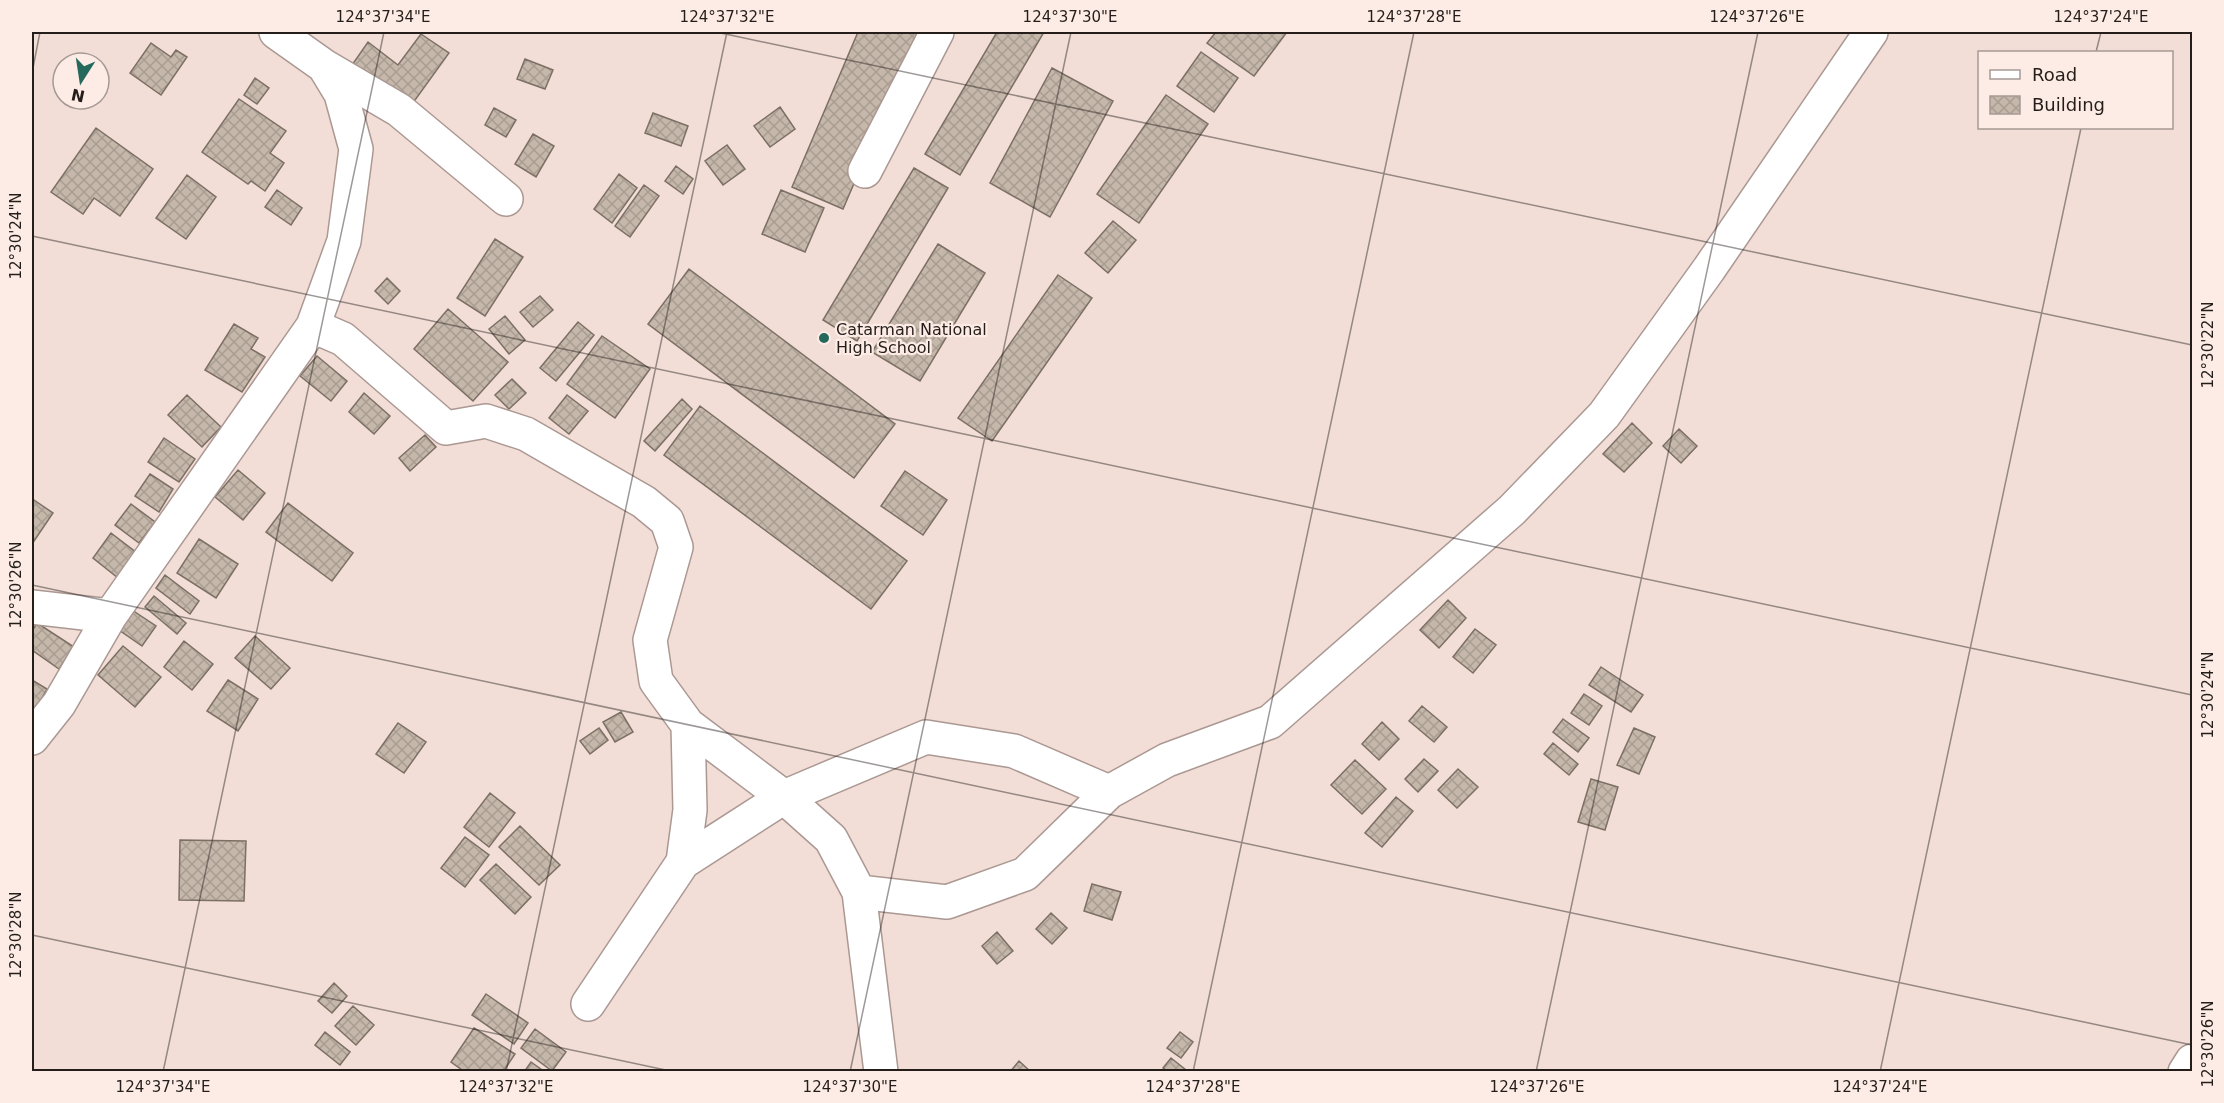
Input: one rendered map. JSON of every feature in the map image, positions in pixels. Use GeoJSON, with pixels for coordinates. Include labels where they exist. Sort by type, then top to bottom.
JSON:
{"type":"FeatureCollection","features":[{"type":"Feature","properties":{"kind":"street"},"geometry":{"type":"LineString","coordinates":[[276,32],[324,66],[399,110],[506,199]]}},
{"type":"Feature","properties":{"kind":"street"},"geometry":{"type":"LineString","coordinates":[[866,171],[937,32]]}},
{"type":"Feature","properties":{"kind":"street"},"geometry":{"type":"LineString","coordinates":[[859,892],[947,902],[1025,874],[1109,792],[1167,760],[1270,722],[1512,510],[1604,415],[1709,269],[1871,32]]}},
{"type":"Feature","properties":{"kind":"street"},"geometry":{"type":"LineString","coordinates":[[32,738],[59,704],[110,616],[313,326],[344,241],[356,149],[341,94],[324,66]]}},
{"type":"Feature","properties":{"kind":"street"},"geometry":{"type":"LineString","coordinates":[[313,326],[343,339],[446,428],[486,421],[526,434],[644,502],[667,521],[676,547],[650,640],[656,681],[688,725],[784,797],[831,839],[859,892],[881,1071]]}},
{"type":"Feature","properties":{"kind":"street"},"geometry":{"type":"LineString","coordinates":[[32,607],[110,616]]}},
{"type":"Feature","properties":{"kind":"street"},"geometry":{"type":"LineString","coordinates":[[683,862],[690,810],[688,725]]}},
{"type":"Feature","properties":{"kind":"street"},"geometry":{"type":"LineString","coordinates":[[588,1004],[683,862],[784,797],[926,737],[1014,750],[1109,792]]}},
{"type":"Feature","properties":{"kind":"street"},"geometry":{"type":"LineString","coordinates":[[2185,1071],[2193,1061]]}},
{"type":"Feature","properties":{"kind":"building"},"geometry":{"type":"Polygon","coordinates":[[[858,32],[919,32],[843,209],[792,187],[858,32]]]}},
{"type":"Feature","properties":{"kind":"building"},"geometry":{"type":"Polygon","coordinates":[[[997,32],[1044,32],[960,175],[925,154],[997,32]]]}},
{"type":"Feature","properties":{"kind":"building"},"geometry":{"type":"Polygon","coordinates":[[[1216,32],[1287,32],[1254,76],[1207,43],[1216,32]]]}},
{"type":"Feature","properties":{"kind":"building"},"geometry":{"type":"Polygon","coordinates":[[[421,34],[449,53],[410,107],[352,65],[368,42],[398,65],[421,34]]]}},
{"type":"Feature","properties":{"kind":"building"},"geometry":{"type":"Polygon","coordinates":[[[151,43],[171,57],[176,50],[187,57],[161,95],[130,73],[151,43]]]}},
{"type":"Feature","properties":{"kind":"building"},"geometry":{"type":"Polygon","coordinates":[[[1201,52],[1238,78],[1214,112],[1177,86],[1201,52]]]}},
{"type":"Feature","properties":{"kind":"building"},"geometry":{"type":"Polygon","coordinates":[[[525,59],[553,70],[545,89],[517,79],[525,59]]]}},
{"type":"Feature","properties":{"kind":"building"},"geometry":{"type":"Polygon","coordinates":[[[1052,68],[1113,101],[1050,217],[990,183],[1052,68]]]}},
{"type":"Feature","properties":{"kind":"building"},"geometry":{"type":"Polygon","coordinates":[[[255,78],[269,88],[257,104],[244,95],[255,78]]]}},
{"type":"Feature","properties":{"kind":"building"},"geometry":{"type":"Polygon","coordinates":[[[1166,95],[1208,124],[1139,223],[1097,194],[1166,95]]]}},
{"type":"Feature","properties":{"kind":"building"},"geometry":{"type":"Polygon","coordinates":[[[239,99],[286,131],[270,153],[284,163],[265,191],[251,181],[248,184],[202,152],[239,99]]]}},
{"type":"Feature","properties":{"kind":"building"},"geometry":{"type":"Polygon","coordinates":[[[780,107],[795,129],[770,147],[754,126],[780,107]]]}},
{"type":"Feature","properties":{"kind":"building"},"geometry":{"type":"Polygon","coordinates":[[[494,108],[516,120],[506,137],[485,125],[494,108]]]}},
{"type":"Feature","properties":{"kind":"building"},"geometry":{"type":"Polygon","coordinates":[[[653,113],[688,126],[681,146],[645,133],[653,113]]]}},
{"type":"Feature","properties":{"kind":"building"},"geometry":{"type":"Polygon","coordinates":[[[96,128],[153,169],[120,216],[94,198],[83,214],[51,192],[96,128]]]}},
{"type":"Feature","properties":{"kind":"building"},"geometry":{"type":"Polygon","coordinates":[[[533,134],[554,146],[536,177],[515,164],[533,134]]]}},
{"type":"Feature","properties":{"kind":"building"},"geometry":{"type":"Polygon","coordinates":[[[727,145],[745,169],[723,185],[705,161],[727,145]]]}},
{"type":"Feature","properties":{"kind":"building"},"geometry":{"type":"Polygon","coordinates":[[[676,166],[693,179],[683,194],[665,181],[676,166]]]}},
{"type":"Feature","properties":{"kind":"building"},"geometry":{"type":"Polygon","coordinates":[[[914,168],[948,188],[857,341],[823,320],[914,168]]]}},
{"type":"Feature","properties":{"kind":"building"},"geometry":{"type":"Polygon","coordinates":[[[619,174],[637,188],[612,223],[594,209],[619,174]]]}},
{"type":"Feature","properties":{"kind":"building"},"geometry":{"type":"Polygon","coordinates":[[[187,175],[216,197],[186,239],[156,218],[187,175]]]}},
{"type":"Feature","properties":{"kind":"building"},"geometry":{"type":"Polygon","coordinates":[[[644,185],[659,196],[630,237],[615,226],[644,185]]]}},
{"type":"Feature","properties":{"kind":"building"},"geometry":{"type":"Polygon","coordinates":[[[277,190],[302,208],[291,225],[265,207],[277,190]]]}},
{"type":"Feature","properties":{"kind":"building"},"geometry":{"type":"Polygon","coordinates":[[[781,190],[824,208],[805,252],[762,234],[781,190]]]}},
{"type":"Feature","properties":{"kind":"building"},"geometry":{"type":"Polygon","coordinates":[[[1113,221],[1136,240],[1108,273],[1085,253],[1113,221]]]}},
{"type":"Feature","properties":{"kind":"building"},"geometry":{"type":"Polygon","coordinates":[[[495,239],[523,257],[485,316],[457,298],[495,239]]]}},
{"type":"Feature","properties":{"kind":"building"},"geometry":{"type":"Polygon","coordinates":[[[938,244],[985,273],[920,381],[872,352],[938,244]]]}},
{"type":"Feature","properties":{"kind":"building"},"geometry":{"type":"Polygon","coordinates":[[[689,269],[895,424],[854,478],[648,324],[689,269]]]}},
{"type":"Feature","properties":{"kind":"building"},"geometry":{"type":"Polygon","coordinates":[[[1058,275],[1092,298],[992,441],[958,418],[1058,275]]]}},
{"type":"Feature","properties":{"kind":"building"},"geometry":{"type":"Polygon","coordinates":[[[387,278],[400,291],[388,304],[375,291],[387,278]]]}},
{"type":"Feature","properties":{"kind":"building"},"geometry":{"type":"Polygon","coordinates":[[[540,296],[553,310],[533,327],[520,312],[540,296]]]}},
{"type":"Feature","properties":{"kind":"building"},"geometry":{"type":"Polygon","coordinates":[[[448,309],[508,362],[473,401],[414,349],[448,309]]]}},
{"type":"Feature","properties":{"kind":"building"},"geometry":{"type":"Polygon","coordinates":[[[505,316],[525,340],[509,354],[489,329],[505,316]]]}},
{"type":"Feature","properties":{"kind":"building"},"geometry":{"type":"Polygon","coordinates":[[[578,322],[594,335],[556,381],[540,368],[578,322]]]}},
{"type":"Feature","properties":{"kind":"building"},"geometry":{"type":"Polygon","coordinates":[[[234,324],[258,338],[251,349],[265,357],[242,392],[205,370],[234,324]]]}},
{"type":"Feature","properties":{"kind":"building"},"geometry":{"type":"Polygon","coordinates":[[[602,336],[650,369],[615,418],[567,384],[602,336]]]}},
{"type":"Feature","properties":{"kind":"building"},"geometry":{"type":"Polygon","coordinates":[[[317,356],[347,381],[331,401],[300,376],[317,356]]]}},
{"type":"Feature","properties":{"kind":"building"},"geometry":{"type":"Polygon","coordinates":[[[512,379],[526,393],[509,409],[495,395],[512,379]]]}},
{"type":"Feature","properties":{"kind":"building"},"geometry":{"type":"Polygon","coordinates":[[[364,393],[390,416],[374,434],[349,412],[364,393]]]}},
{"type":"Feature","properties":{"kind":"building"},"geometry":{"type":"Polygon","coordinates":[[[187,395],[221,427],[202,447],[168,415],[187,395]]]}},
{"type":"Feature","properties":{"kind":"building"},"geometry":{"type":"Polygon","coordinates":[[[567,395],[588,411],[569,434],[549,418],[567,395]]]}},
{"type":"Feature","properties":{"kind":"building"},"geometry":{"type":"Polygon","coordinates":[[[682,399],[692,409],[655,451],[644,441],[682,399]]]}},
{"type":"Feature","properties":{"kind":"building"},"geometry":{"type":"Polygon","coordinates":[[[700,406],[907,561],[871,609],[664,455],[700,406]]]}},
{"type":"Feature","properties":{"kind":"building"},"geometry":{"type":"Polygon","coordinates":[[[1632,423],[1652,443],[1624,472],[1603,454],[1632,423]]]}},
{"type":"Feature","properties":{"kind":"building"},"geometry":{"type":"Polygon","coordinates":[[[1679,429],[1697,446],[1681,463],[1663,446],[1679,429]]]}},
{"type":"Feature","properties":{"kind":"building"},"geometry":{"type":"Polygon","coordinates":[[[425,435],[436,447],[410,471],[399,458],[425,435]]]}},
{"type":"Feature","properties":{"kind":"building"},"geometry":{"type":"Polygon","coordinates":[[[164,438],[195,459],[179,482],[148,462],[164,438]]]}},
{"type":"Feature","properties":{"kind":"building"},"geometry":{"type":"Polygon","coordinates":[[[238,470],[265,493],[243,520],[215,497],[238,470]]]}},
{"type":"Feature","properties":{"kind":"building"},"geometry":{"type":"Polygon","coordinates":[[[905,471],[947,500],[923,535],[881,506],[905,471]]]}},
{"type":"Feature","properties":{"kind":"building"},"geometry":{"type":"Polygon","coordinates":[[[150,474],[173,489],[159,512],[135,496],[150,474]]]}},
{"type":"Feature","properties":{"kind":"building"},"geometry":{"type":"Polygon","coordinates":[[[34,500],[53,513],[32,544],[32,504],[34,500]]]}},
{"type":"Feature","properties":{"kind":"building"},"geometry":{"type":"Polygon","coordinates":[[[288,503],[353,553],[332,581],[266,532],[288,503]]]}},
{"type":"Feature","properties":{"kind":"building"},"geometry":{"type":"Polygon","coordinates":[[[131,504],[155,522],[139,543],[115,525],[131,504]]]}},
{"type":"Feature","properties":{"kind":"building"},"geometry":{"type":"Polygon","coordinates":[[[111,533],[137,553],[118,578],[93,558],[111,533]]]}},
{"type":"Feature","properties":{"kind":"building"},"geometry":{"type":"Polygon","coordinates":[[[199,539],[238,564],[216,598],[177,573],[199,539]]]}},
{"type":"Feature","properties":{"kind":"building"},"geometry":{"type":"Polygon","coordinates":[[[165,575],[199,601],[190,614],[156,588],[165,575]]]}},
{"type":"Feature","properties":{"kind":"building"},"geometry":{"type":"Polygon","coordinates":[[[154,596],[186,623],[177,634],[145,607],[154,596]]]}},
{"type":"Feature","properties":{"kind":"building"},"geometry":{"type":"Polygon","coordinates":[[[1448,600],[1466,618],[1439,648],[1420,630],[1448,600]]]}},
{"type":"Feature","properties":{"kind":"building"},"geometry":{"type":"Polygon","coordinates":[[[132,610],[156,626],[142,646],[119,630],[132,610]]]}},
{"type":"Feature","properties":{"kind":"building"},"geometry":{"type":"Polygon","coordinates":[[[37,623],[74,647],[59,669],[32,650],[32,631],[37,623]]]}},
{"type":"Feature","properties":{"kind":"building"},"geometry":{"type":"Polygon","coordinates":[[[1475,629],[1496,645],[1473,673],[1453,657],[1475,629]]]}},
{"type":"Feature","properties":{"kind":"building"},"geometry":{"type":"Polygon","coordinates":[[[255,636],[290,668],[271,689],[235,658],[255,636]]]}},
{"type":"Feature","properties":{"kind":"building"},"geometry":{"type":"Polygon","coordinates":[[[184,641],[213,664],[192,690],[164,667],[184,641]]]}},
{"type":"Feature","properties":{"kind":"building"},"geometry":{"type":"Polygon","coordinates":[[[123,646],[161,677],[135,707],[98,675],[123,646]]]}},
{"type":"Feature","properties":{"kind":"building"},"geometry":{"type":"Polygon","coordinates":[[[1601,667],[1643,695],[1631,712],[1589,685],[1601,667]]]}},
{"type":"Feature","properties":{"kind":"building"},"geometry":{"type":"Polygon","coordinates":[[[32,680],[47,689],[32,716],[32,680]]]}},
{"type":"Feature","properties":{"kind":"building"},"geometry":{"type":"Polygon","coordinates":[[[228,680],[258,699],[238,731],[207,711],[228,680]]]}},
{"type":"Feature","properties":{"kind":"building"},"geometry":{"type":"Polygon","coordinates":[[[1584,694],[1602,706],[1589,725],[1571,713],[1584,694]]]}},
{"type":"Feature","properties":{"kind":"building"},"geometry":{"type":"Polygon","coordinates":[[[1422,706],[1447,727],[1434,742],[1409,721],[1422,706]]]}},
{"type":"Feature","properties":{"kind":"building"},"geometry":{"type":"Polygon","coordinates":[[[621,712],[633,732],[615,742],[603,722],[621,712]]]}},
{"type":"Feature","properties":{"kind":"building"},"geometry":{"type":"Polygon","coordinates":[[[1563,719],[1589,738],[1578,752],[1553,732],[1563,719]]]}},
{"type":"Feature","properties":{"kind":"building"},"geometry":{"type":"Polygon","coordinates":[[[1382,722],[1399,739],[1379,760],[1362,744],[1382,722]]]}},
{"type":"Feature","properties":{"kind":"building"},"geometry":{"type":"Polygon","coordinates":[[[398,723],[426,742],[404,773],[376,754],[398,723]]]}},
{"type":"Feature","properties":{"kind":"building"},"geometry":{"type":"Polygon","coordinates":[[[599,728],[608,740],[590,754],[580,741],[599,728]]]}},
{"type":"Feature","properties":{"kind":"building"},"geometry":{"type":"Polygon","coordinates":[[[1634,728],[1655,737],[1639,774],[1617,765],[1634,728]]]}},
{"type":"Feature","properties":{"kind":"building"},"geometry":{"type":"Polygon","coordinates":[[[1553,743],[1578,764],[1569,775],[1544,754],[1553,743]]]}},
{"type":"Feature","properties":{"kind":"building"},"geometry":{"type":"Polygon","coordinates":[[[1424,759],[1438,771],[1418,792],[1405,779],[1424,759]]]}},
{"type":"Feature","properties":{"kind":"building"},"geometry":{"type":"Polygon","coordinates":[[[1355,760],[1386,789],[1362,814],[1331,785],[1355,760]]]}},
{"type":"Feature","properties":{"kind":"building"},"geometry":{"type":"Polygon","coordinates":[[[1458,769],[1478,787],[1457,808],[1438,790],[1458,769]]]}},
{"type":"Feature","properties":{"kind":"building"},"geometry":{"type":"Polygon","coordinates":[[[1591,779],[1618,787],[1605,830],[1578,822],[1591,779]]]}},
{"type":"Feature","properties":{"kind":"building"},"geometry":{"type":"Polygon","coordinates":[[[490,793],[515,813],[489,847],[464,827],[490,793]]]}},
{"type":"Feature","properties":{"kind":"building"},"geometry":{"type":"Polygon","coordinates":[[[1396,797],[1413,811],[1382,847],[1365,833],[1396,797]]]}},
{"type":"Feature","properties":{"kind":"building"},"geometry":{"type":"Polygon","coordinates":[[[520,826],[560,865],[539,885],[499,847],[520,826]]]}},
{"type":"Feature","properties":{"kind":"building"},"geometry":{"type":"Polygon","coordinates":[[[465,837],[489,855],[465,887],[441,868],[465,837]]]}},
{"type":"Feature","properties":{"kind":"building"},"geometry":{"type":"Polygon","coordinates":[[[180,840],[246,841],[244,901],[179,900],[180,840]]]}},
{"type":"Feature","properties":{"kind":"building"},"geometry":{"type":"Polygon","coordinates":[[[496,864],[531,897],[515,914],[480,880],[496,864]]]}},
{"type":"Feature","properties":{"kind":"building"},"geometry":{"type":"Polygon","coordinates":[[[1092,884],[1121,892],[1112,920],[1084,911],[1092,884]]]}},
{"type":"Feature","properties":{"kind":"building"},"geometry":{"type":"Polygon","coordinates":[[[1051,913],[1067,928],[1052,944],[1036,929],[1051,913]]]}},
{"type":"Feature","properties":{"kind":"building"},"geometry":{"type":"Polygon","coordinates":[[[997,932],[1013,951],[997,964],[982,946],[997,932]]]}},
{"type":"Feature","properties":{"kind":"building"},"geometry":{"type":"Polygon","coordinates":[[[334,983],[347,996],[332,1013],[318,1001],[334,983]]]}},
{"type":"Feature","properties":{"kind":"building"},"geometry":{"type":"Polygon","coordinates":[[[486,994],[528,1023],[514,1044],[472,1015],[486,994]]]}},
{"type":"Feature","properties":{"kind":"building"},"geometry":{"type":"Polygon","coordinates":[[[353,1006],[374,1025],[356,1045],[335,1026],[353,1006]]]}},
{"type":"Feature","properties":{"kind":"building"},"geometry":{"type":"Polygon","coordinates":[[[474,1028],[515,1054],[503,1072],[465,1072],[451,1062],[474,1028]]]}},
{"type":"Feature","properties":{"kind":"building"},"geometry":{"type":"Polygon","coordinates":[[[535,1029],[566,1052],[552,1071],[521,1048],[535,1029]]]}},
{"type":"Feature","properties":{"kind":"building"},"geometry":{"type":"Polygon","coordinates":[[[325,1032],[350,1052],[340,1065],[315,1045],[325,1032]]]}},
{"type":"Feature","properties":{"kind":"building"},"geometry":{"type":"Polygon","coordinates":[[[1180,1032],[1193,1042],[1181,1058],[1167,1048],[1180,1032]]]}},
{"type":"Feature","properties":{"kind":"building"},"geometry":{"type":"Polygon","coordinates":[[[1171,1058],[1186,1070],[1185,1072],[1168,1072],[1163,1068],[1171,1058]]]}},
{"type":"Feature","properties":{"kind":"building"},"geometry":{"type":"Polygon","coordinates":[[[1019,1061],[1031,1072],[1010,1072],[1019,1061]]]}},
{"type":"Feature","properties":{"kind":"building"},"geometry":{"type":"Polygon","coordinates":[[[531,1062],[545,1072],[524,1072],[531,1062]]]}},
{"type":"Feature","properties":{"kind":"place","name":"Catarman National High School"},"geometry":{"type":"Point","coordinates":[824,338]}}]}
